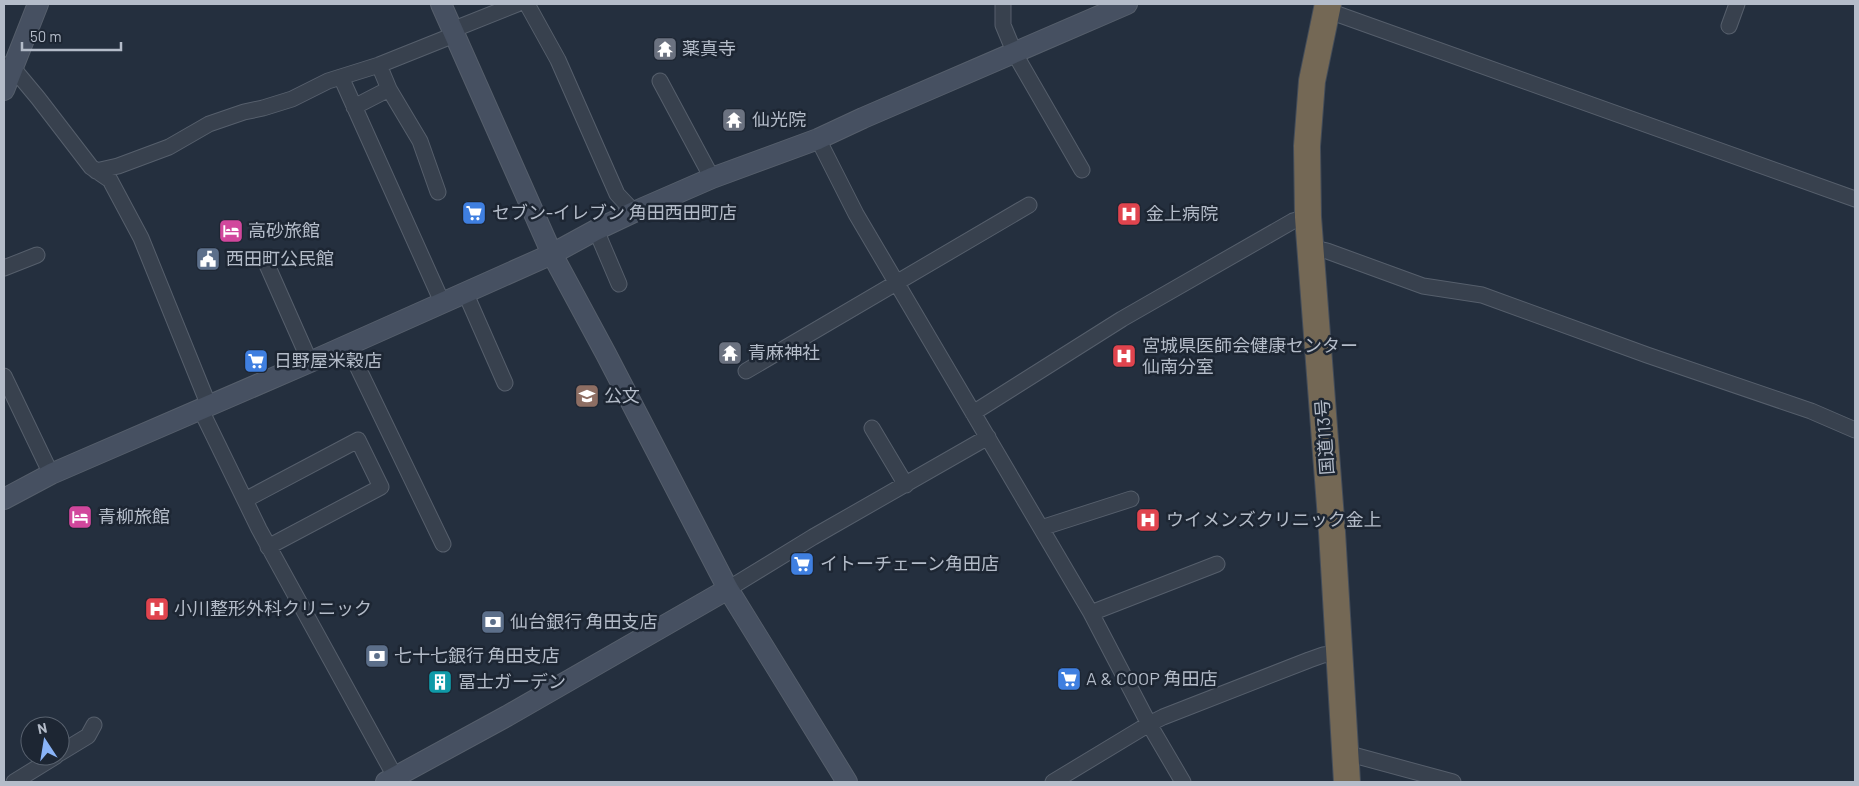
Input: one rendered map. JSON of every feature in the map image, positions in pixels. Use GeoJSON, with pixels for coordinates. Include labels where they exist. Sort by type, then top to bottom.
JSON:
{"type":"FeatureCollection","features":[{"type":"Feature","properties":{"kind":"highway","name":"国道113号"},"geometry":{"type":"LineString","coordinates":[[1327,7],[1312,81],[1306,178],[1340,654],[1347,782]]}},
{"type":"Feature","properties":{"kind":"street"},"geometry":{"type":"LineString","coordinates":[[4,90],[9,66],[38,4]]}},
{"type":"Feature","properties":{"kind":"street"},"geometry":{"type":"LineString","coordinates":[[442,4],[453,33],[552,254],[610,361],[728,589],[847,782]]}},
{"type":"Feature","properties":{"kind":"street"},"geometry":{"type":"LineString","coordinates":[[96,171],[118,166],[161,150],[209,124],[292,99],[320,85],[379,65],[517,4]]}},
{"type":"Feature","properties":{"kind":"street"},"geometry":{"type":"LineString","coordinates":[[527,4],[558,60],[617,194],[634,212]]}},
{"type":"Feature","properties":{"kind":"street"},"geometry":{"type":"LineString","coordinates":[[1003,4],[1003,25],[1015,54],[1082,170]]}},
{"type":"Feature","properties":{"kind":"street"},"geometry":{"type":"LineString","coordinates":[[4,500],[51,474],[310,362],[552,254],[634,212],[712,178],[818,139],[1127,4]]}},
{"type":"Feature","properties":{"kind":"street"},"geometry":{"type":"LineString","coordinates":[[1729,26],[1737,4]]}},
{"type":"Feature","properties":{"kind":"street"},"geometry":{"type":"LineString","coordinates":[[1327,7],[1855,199]]}},
{"type":"Feature","properties":{"kind":"street"},"geometry":{"type":"LineString","coordinates":[[379,65],[389,89],[420,140],[438,192]]}},
{"type":"Feature","properties":{"kind":"street"},"geometry":{"type":"LineString","coordinates":[[9,66],[91,167],[110,180],[141,238],[205,408],[245,500],[268,547],[393,781],[988,437]]}},
{"type":"Feature","properties":{"kind":"street"},"geometry":{"type":"LineString","coordinates":[[341,77],[442,302]]}},
{"type":"Feature","properties":{"kind":"street"},"geometry":{"type":"LineString","coordinates":[[660,81],[712,178]]}},
{"type":"Feature","properties":{"kind":"street"},"geometry":{"type":"LineString","coordinates":[[354,107],[389,89]]}},
{"type":"Feature","properties":{"kind":"street"},"geometry":{"type":"LineString","coordinates":[[818,139],[856,214],[1091,613],[1149,724],[1183,782]]}},
{"type":"Feature","properties":{"kind":"street"},"geometry":{"type":"LineString","coordinates":[[746,371],[1029,205]]}},
{"type":"Feature","properties":{"kind":"street"},"geometry":{"type":"LineString","coordinates":[[973,413],[1122,319],[1292,221],[1308,217]]}},
{"type":"Feature","properties":{"kind":"street"},"geometry":{"type":"LineString","coordinates":[[596,230],[620,284]]}},
{"type":"Feature","properties":{"kind":"street"},"geometry":{"type":"LineString","coordinates":[[1310,247],[1327,251],[1424,286],[1482,295],[1647,355],[1811,411],[1855,430]]}},
{"type":"Feature","properties":{"kind":"street"},"geometry":{"type":"LineString","coordinates":[[4,268],[37,255]]}},
{"type":"Feature","properties":{"kind":"street"},"geometry":{"type":"LineString","coordinates":[[264,258],[310,362]]}},
{"type":"Feature","properties":{"kind":"street"},"geometry":{"type":"LineString","coordinates":[[466,292],[505,383]]}},
{"type":"Feature","properties":{"kind":"street"},"geometry":{"type":"LineString","coordinates":[[348,345],[444,544]]}},
{"type":"Feature","properties":{"kind":"street"},"geometry":{"type":"LineString","coordinates":[[4,377],[51,474]]}},
{"type":"Feature","properties":{"kind":"street"},"geometry":{"type":"LineString","coordinates":[[872,428],[906,485]]}},
{"type":"Feature","properties":{"kind":"street"},"geometry":{"type":"LineString","coordinates":[[245,500],[358,440],[381,487],[268,547]]}},
{"type":"Feature","properties":{"kind":"street"},"geometry":{"type":"LineString","coordinates":[[1041,528],[1130,499]]}},
{"type":"Feature","properties":{"kind":"street"},"geometry":{"type":"LineString","coordinates":[[1091,613],[1217,564]]}},
{"type":"Feature","properties":{"kind":"street"},"geometry":{"type":"LineString","coordinates":[[1053,782],[1149,724],[1309,660],[1323,655],[1340,654]]}},
{"type":"Feature","properties":{"kind":"street"},"geometry":{"type":"LineString","coordinates":[[70,748],[88,736],[94,725]]}},
{"type":"Feature","properties":{"kind":"street"},"geometry":{"type":"LineString","coordinates":[[1346,753],[1448,781]]}},
{"type":"Feature","properties":{"kind":"street"},"geometry":{"type":"LineString","coordinates":[[14,782],[40,766]]}},
{"type":"Feature","properties":{"kind":"place","name":"薬真寺"},"geometry":{"type":"Point","coordinates":[665,49]}},
{"type":"Feature","properties":{"kind":"place","name":"仙光院"},"geometry":{"type":"Point","coordinates":[734,120]}},
{"type":"Feature","properties":{"kind":"place","name":"セブン-イレブン 角田西田町店"},"geometry":{"type":"Point","coordinates":[474,213]}},
{"type":"Feature","properties":{"kind":"place","name":"金上病院"},"geometry":{"type":"Point","coordinates":[1129,214]}},
{"type":"Feature","properties":{"kind":"place","name":"高砂旅館"},"geometry":{"type":"Point","coordinates":[231,231]}},
{"type":"Feature","properties":{"kind":"place","name":"西田町公民館"},"geometry":{"type":"Point","coordinates":[208,259]}},
{"type":"Feature","properties":{"kind":"place","name":"青麻神社"},"geometry":{"type":"Point","coordinates":[730,353]}},
{"type":"Feature","properties":{"kind":"place","name":"宮城県医師会健康センター 仙南分室"},"geometry":{"type":"Point","coordinates":[1124,356]}},
{"type":"Feature","properties":{"kind":"place","name":"日野屋米穀店"},"geometry":{"type":"Point","coordinates":[256,361]}},
{"type":"Feature","properties":{"kind":"place","name":"公文"},"geometry":{"type":"Point","coordinates":[587,396]}},
{"type":"Feature","properties":{"kind":"place","name":"青柳旅館"},"geometry":{"type":"Point","coordinates":[80,517]}},
{"type":"Feature","properties":{"kind":"place","name":"ウイメンズクリニック金上"},"geometry":{"type":"Point","coordinates":[1148,520]}},
{"type":"Feature","properties":{"kind":"place","name":"イトーチェーン角田店"},"geometry":{"type":"Point","coordinates":[802,564]}},
{"type":"Feature","properties":{"kind":"place","name":"小川整形外科クリニック"},"geometry":{"type":"Point","coordinates":[157,609]}},
{"type":"Feature","properties":{"kind":"place","name":"仙台銀行 角田支店"},"geometry":{"type":"Point","coordinates":[493,622]}},
{"type":"Feature","properties":{"kind":"place","name":"七十七銀行 角田支店"},"geometry":{"type":"Point","coordinates":[377,656]}},
{"type":"Feature","properties":{"kind":"place","name":"A & COOP 角田店"},"geometry":{"type":"Point","coordinates":[1069,679]}},
{"type":"Feature","properties":{"kind":"place","name":"冨士ガーデン"},"geometry":{"type":"Point","coordinates":[440,682]}}]}
